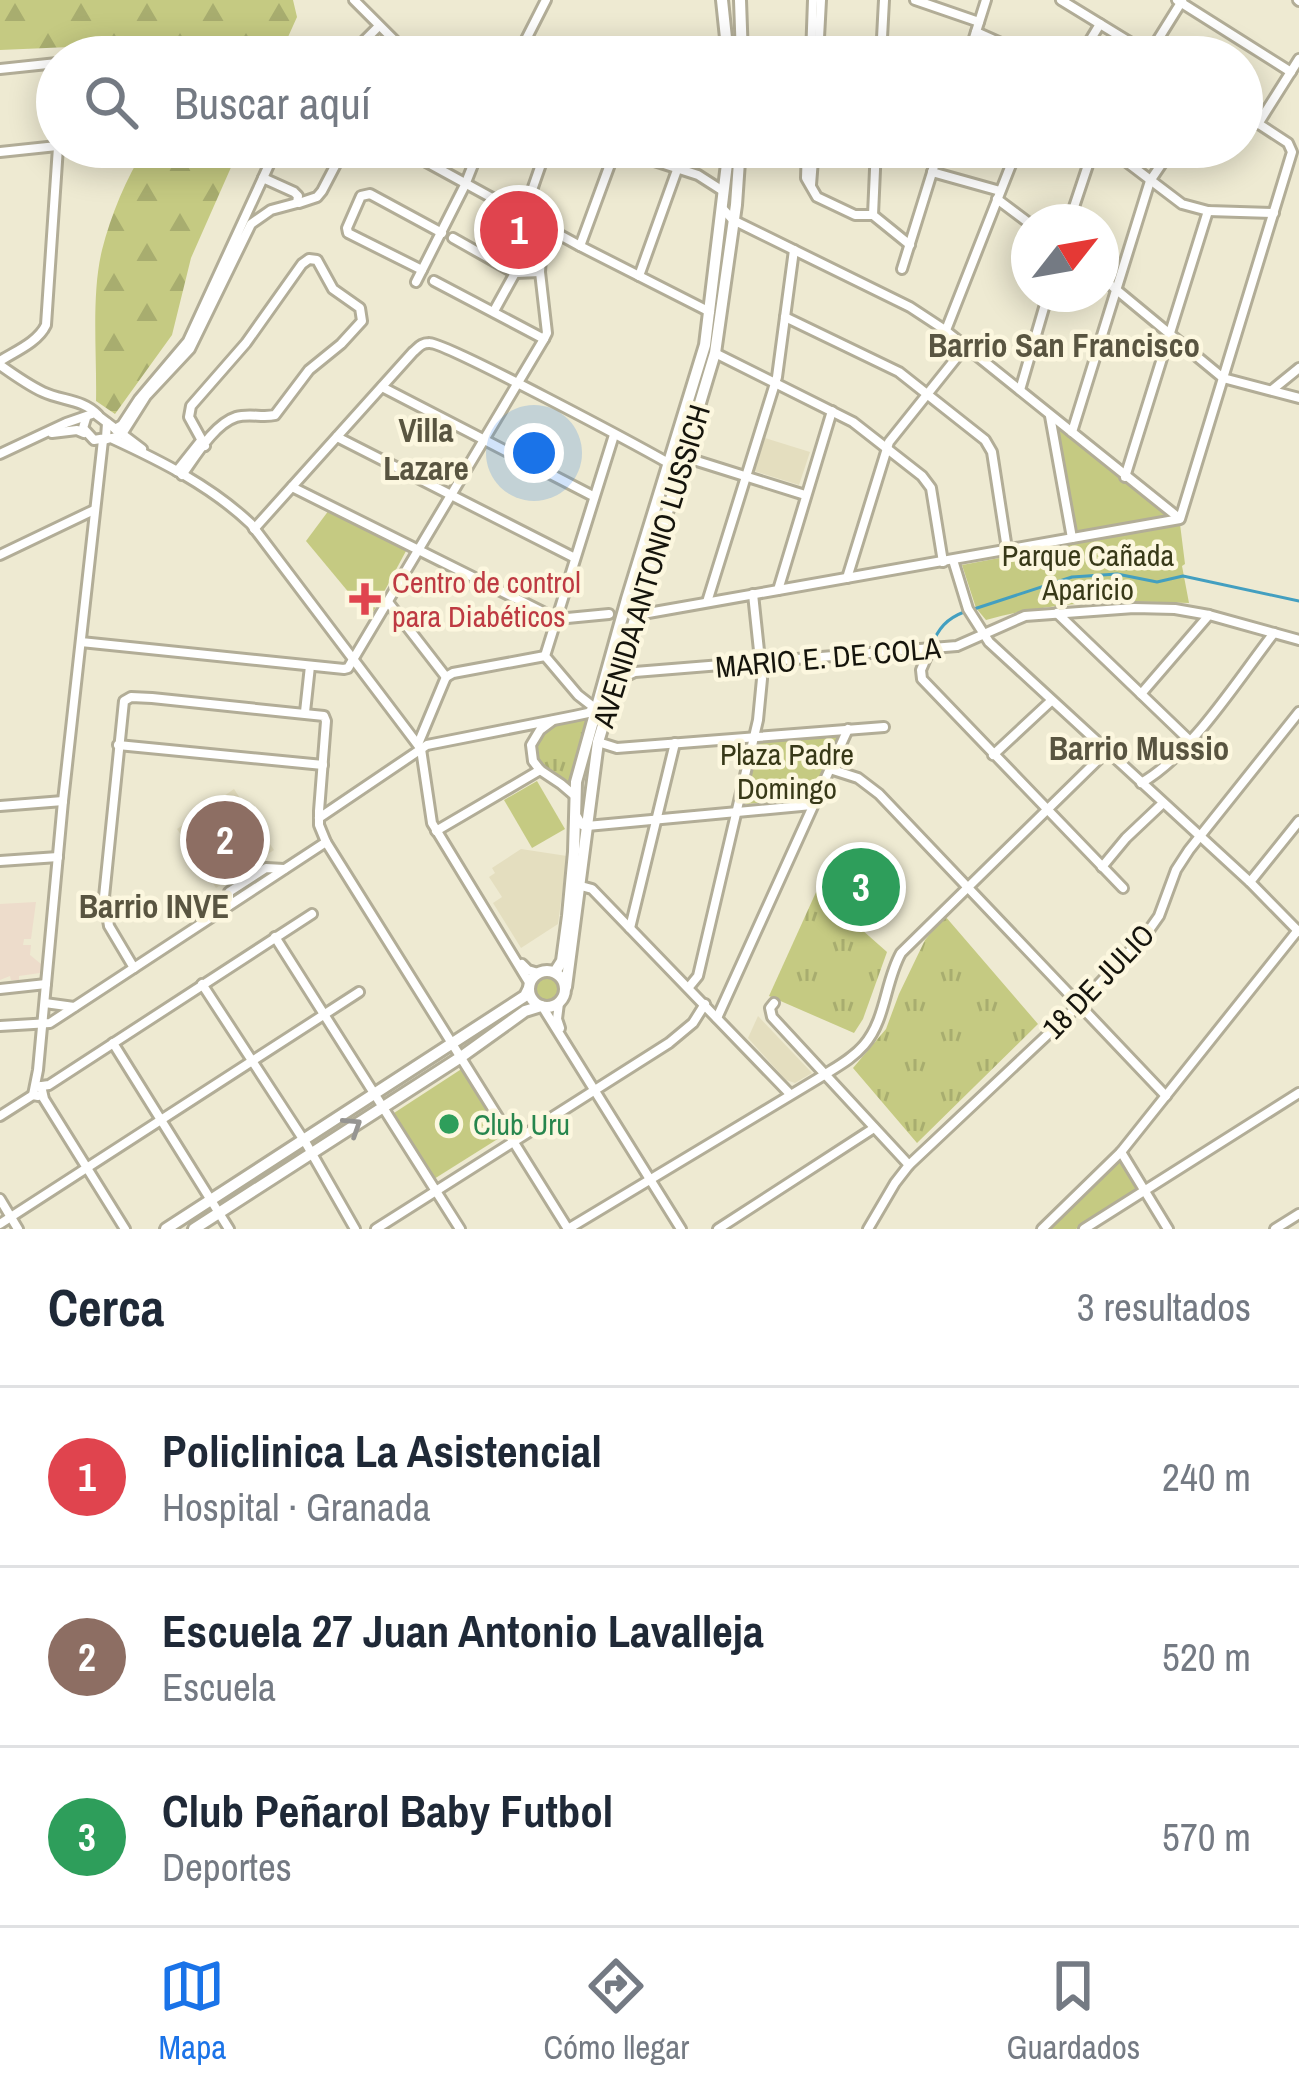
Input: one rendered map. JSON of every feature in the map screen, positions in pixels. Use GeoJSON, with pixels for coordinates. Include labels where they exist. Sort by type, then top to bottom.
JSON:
{"type":"FeatureCollection","features":[{"type":"Feature","properties":{"kind":"main road"},"geometry":{"type":"LineString","coordinates":[[740,0],[741,36]]}},
{"type":"Feature","properties":{"kind":"main road"},"geometry":{"type":"LineString","coordinates":[[720,2],[726,36]]}},
{"type":"Feature","properties":{"kind":"main road","name":"AVENIDA ANTONIO LUSSICH"},"geometry":{"type":"LineString","coordinates":[[555,972],[564,946],[575,796],[676,460],[715,353],[734,220],[724,192],[727,168]]}},
{"type":"Feature","properties":{"kind":"main road","name":"AVENIDA ANTONIO LUSSICH"},"geometry":{"type":"LineString","coordinates":[[566,987],[600,712],[615,682],[633,611],[644,588],[694,389],[736,168]]}},
{"type":"Feature","properties":{"kind":"main road"},"geometry":{"type":"LineString","coordinates":[[166,1229],[525,996],[530,986],[538,973],[555,972],[566,987],[559,1003],[549,1007],[534,1001],[530,986]]}},
{"type":"Feature","properties":{"kind":"main road"},"geometry":{"type":"LineString","coordinates":[[194,1229],[525,1011],[542,1006]]}},
{"type":"Feature","properties":{"kind":"street"},"geometry":{"type":"LineString","coordinates":[[354,0],[389,36]]}},
{"type":"Feature","properties":{"kind":"street"},"geometry":{"type":"LineString","coordinates":[[528,36],[546,0]]}},
{"type":"Feature","properties":{"kind":"street"},"geometry":{"type":"LineString","coordinates":[[816,36],[817,0]]}},
{"type":"Feature","properties":{"kind":"street"},"geometry":{"type":"LineString","coordinates":[[883,36],[884,0]]}},
{"type":"Feature","properties":{"kind":"street"},"geometry":{"type":"LineString","coordinates":[[915,0],[992,36]]}},
{"type":"Feature","properties":{"kind":"street"},"geometry":{"type":"LineString","coordinates":[[975,36],[986,0]]}},
{"type":"Feature","properties":{"kind":"street"},"geometry":{"type":"LineString","coordinates":[[1061,0],[1120,36]]}},
{"type":"Feature","properties":{"kind":"street"},"geometry":{"type":"LineString","coordinates":[[1162,36],[1180,1],[1235,36]]}},
{"type":"Feature","properties":{"kind":"street"},"geometry":{"type":"LineString","coordinates":[[1093,36],[1100,24]]}},
{"type":"Feature","properties":{"kind":"street"},"geometry":{"type":"LineString","coordinates":[[369,36],[379,26]]}},
{"type":"Feature","properties":{"kind":"street"},"geometry":{"type":"LineString","coordinates":[[1263,54],[1291,72]]}},
{"type":"Feature","properties":{"kind":"street"},"geometry":{"type":"LineString","coordinates":[[1263,116],[1299,59]]}},
{"type":"Feature","properties":{"kind":"street"},"geometry":{"type":"LineString","coordinates":[[0,68],[36,65]]}},
{"type":"Feature","properties":{"kind":"street"},"geometry":{"type":"LineString","coordinates":[[1177,520],[1292,147],[1263,127]]}},
{"type":"Feature","properties":{"kind":"street"},"geometry":{"type":"LineString","coordinates":[[0,152],[36,148]]}},
{"type":"Feature","properties":{"kind":"street"},"geometry":{"type":"LineString","coordinates":[[57,168],[46,325],[0,363],[46,394],[83,404],[110,434],[221,499],[254,529],[419,746],[432,823],[530,986]]}},
{"type":"Feature","properties":{"kind":"street"},"geometry":{"type":"LineString","coordinates":[[45,434],[77,430],[88,436],[110,434],[122,425],[188,341],[268,168]]}},
{"type":"Feature","properties":{"kind":"street"},"geometry":{"type":"LineString","coordinates":[[125,1229],[44,1099],[38,1070],[97,483],[110,434],[190,349],[244,233],[261,215],[317,197],[334,168]]}},
{"type":"Feature","properties":{"kind":"street"},"geometry":{"type":"LineString","coordinates":[[437,168],[711,313],[723,305]]}},
{"type":"Feature","properties":{"kind":"street"},"geometry":{"type":"LineString","coordinates":[[416,282],[472,168]]}},
{"type":"Feature","properties":{"kind":"street"},"geometry":{"type":"LineString","coordinates":[[523,215],[540,168]]}},
{"type":"Feature","properties":{"kind":"street"},"geometry":{"type":"LineString","coordinates":[[580,246],[607,168]]}},
{"type":"Feature","properties":{"kind":"street"},"geometry":{"type":"LineString","coordinates":[[671,168],[698,175],[724,192]]}},
{"type":"Feature","properties":{"kind":"street"},"geometry":{"type":"LineString","coordinates":[[810,168],[810,186],[817,197],[855,214],[873,214],[910,245]]}},
{"type":"Feature","properties":{"kind":"street"},"geometry":{"type":"LineString","coordinates":[[873,214],[875,168]]}},
{"type":"Feature","properties":{"kind":"street"},"geometry":{"type":"LineString","coordinates":[[902,269],[933,168]]}},
{"type":"Feature","properties":{"kind":"street"},"geometry":{"type":"LineString","coordinates":[[945,330],[1009,168]]}},
{"type":"Feature","properties":{"kind":"street"},"geometry":{"type":"LineString","coordinates":[[1076,204],[1087,168]]}},
{"type":"Feature","properties":{"kind":"street"},"geometry":{"type":"LineString","coordinates":[[1134,168],[1182,204],[1208,211],[1274,214]]}},
{"type":"Feature","properties":{"kind":"street"},"geometry":{"type":"LineString","coordinates":[[1119,279],[1150,181],[1159,168]]}},
{"type":"Feature","properties":{"kind":"street"},"geometry":{"type":"LineString","coordinates":[[639,277],[677,170]]}},
{"type":"Feature","properties":{"kind":"street"},"geometry":{"type":"LineString","coordinates":[[932,172],[998,195],[1011,207]]}},
{"type":"Feature","properties":{"kind":"street"},"geometry":{"type":"LineString","coordinates":[[263,178],[294,192],[297,203]]}},
{"type":"Feature","properties":{"kind":"street"},"geometry":{"type":"LineString","coordinates":[[422,270],[348,232],[362,196],[370,194],[442,233]]}},
{"type":"Feature","properties":{"kind":"street"},"geometry":{"type":"LineString","coordinates":[[250,208],[259,209],[261,215]]}},
{"type":"Feature","properties":{"kind":"street"},"geometry":{"type":"LineString","coordinates":[[1125,477],[1208,211]]}},
{"type":"Feature","properties":{"kind":"street"},"geometry":{"type":"LineString","coordinates":[[734,220],[910,307],[945,330],[1177,520]]}},
{"type":"Feature","properties":{"kind":"street"},"geometry":{"type":"LineString","coordinates":[[81,642],[344,669],[355,659],[547,333],[541,257],[554,232]]}},
{"type":"Feature","properties":{"kind":"street"},"geometry":{"type":"LineString","coordinates":[[453,238],[515,273],[540,272]]}},
{"type":"Feature","properties":{"kind":"street"},"geometry":{"type":"LineString","coordinates":[[707,602],[775,382],[794,250]]}},
{"type":"Feature","properties":{"kind":"street"},"geometry":{"type":"LineString","coordinates":[[180,473],[202,444],[232,418],[275,416],[309,370],[362,321],[360,308],[334,289],[317,260],[302,264],[246,343],[191,406],[189,417],[202,444]]}},
{"type":"Feature","properties":{"kind":"street"},"geometry":{"type":"LineString","coordinates":[[494,311],[515,273]]}},
{"type":"Feature","properties":{"kind":"street"},"geometry":{"type":"LineString","coordinates":[[434,281],[544,338]]}},
{"type":"Feature","properties":{"kind":"street"},"geometry":{"type":"LineString","coordinates":[[1119,291],[1223,378],[1299,398]]}},
{"type":"Feature","properties":{"kind":"street"},"geometry":{"type":"LineString","coordinates":[[1020,391],[1043,312]]}},
{"type":"Feature","properties":{"kind":"street"},"geometry":{"type":"LineString","coordinates":[[1072,432],[1109,312]]}},
{"type":"Feature","properties":{"kind":"street"},"geometry":{"type":"LineString","coordinates":[[785,317],[882,362],[989,446],[1007,549]]}},
{"type":"Feature","properties":{"kind":"street"},"geometry":{"type":"LineString","coordinates":[[254,529],[421,345],[429,343],[614,435],[676,460],[805,495]]}},
{"type":"Feature","properties":{"kind":"street"},"geometry":{"type":"LineString","coordinates":[[848,578],[887,447],[965,346]]}},
{"type":"Feature","properties":{"kind":"street"},"geometry":{"type":"LineString","coordinates":[[715,353],[853,422],[929,484],[948,561],[982,634],[1299,931],[1120,1152],[1042,1229]]}},
{"type":"Feature","properties":{"kind":"street"},"geometry":{"type":"LineString","coordinates":[[1270,391],[1299,368]]}},
{"type":"Feature","properties":{"kind":"street"},"geometry":{"type":"LineString","coordinates":[[382,387],[593,496]]}},
{"type":"Feature","properties":{"kind":"street"},"geometry":{"type":"LineString","coordinates":[[778,590],[832,411]]}},
{"type":"Feature","properties":{"kind":"street"},"geometry":{"type":"LineString","coordinates":[[0,454],[66,423],[95,415]]}},
{"type":"Feature","properties":{"kind":"street"},"geometry":{"type":"LineString","coordinates":[[95,415],[84,421],[96,460],[97,483]]}},
{"type":"Feature","properties":{"kind":"street"},"geometry":{"type":"LineString","coordinates":[[1050,415],[1072,538]]}},
{"type":"Feature","properties":{"kind":"street"},"geometry":{"type":"LineString","coordinates":[[545,656],[614,435]]}},
{"type":"Feature","properties":{"kind":"street"},"geometry":{"type":"LineString","coordinates":[[337,437],[575,558]]}},
{"type":"Feature","properties":{"kind":"street"},"geometry":{"type":"LineString","coordinates":[[292,487],[557,619],[609,614]]}},
{"type":"Feature","properties":{"kind":"street"},"geometry":{"type":"LineString","coordinates":[[0,555],[94,510]]}},
{"type":"Feature","properties":{"kind":"street"},"geometry":{"type":"LineString","coordinates":[[633,611],[1177,520]]}},
{"type":"Feature","properties":{"kind":"street"},"geometry":{"type":"LineString","coordinates":[[644,588],[664,609]]}},
{"type":"Feature","properties":{"kind":"street"},"geometry":{"type":"LineString","coordinates":[[689,987],[698,976],[761,694],[753,594]]}},
{"type":"Feature","properties":{"kind":"street"},"geometry":{"type":"LineString","coordinates":[[388,602],[446,677]]}},
{"type":"Feature","properties":{"kind":"street","name":"MARIO E. DE COLA"},"geometry":{"type":"LineString","coordinates":[[615,682],[634,672],[957,646],[1025,616],[1134,608],[1209,615],[1299,640]]}},
{"type":"Feature","properties":{"kind":"street"},"geometry":{"type":"LineString","coordinates":[[1056,613],[1190,741]]}},
{"type":"Feature","properties":{"kind":"street"},"geometry":{"type":"LineString","coordinates":[[1141,694],[1209,615]]}},
{"type":"Feature","properties":{"kind":"street"},"geometry":{"type":"LineString","coordinates":[[1141,783],[1172,762],[1274,633]]}},
{"type":"Feature","properties":{"kind":"street"},"geometry":{"type":"LineString","coordinates":[[931,647],[922,679],[1123,888]]}},
{"type":"Feature","properties":{"kind":"street"},"geometry":{"type":"LineString","coordinates":[[419,746],[446,677],[545,656]]}},
{"type":"Feature","properties":{"kind":"street"},"geometry":{"type":"LineString","coordinates":[[545,656],[578,695],[600,712]]}},
{"type":"Feature","properties":{"kind":"street"},"geometry":{"type":"LineString","coordinates":[[622,659],[634,672]]}},
{"type":"Feature","properties":{"kind":"street"},"geometry":{"type":"LineString","coordinates":[[304,712],[310,666]]}},
{"type":"Feature","properties":{"kind":"street"},"geometry":{"type":"LineString","coordinates":[[574,716],[581,705],[578,695]]}},
{"type":"Feature","properties":{"kind":"street"},"geometry":{"type":"LineString","coordinates":[[134,968],[109,926],[104,897],[122,704],[131,697],[319,714],[326,722],[319,818],[326,842],[568,1229],[824,1075],[862,1047],[876,1026],[902,953],[1107,751]]}},
{"type":"Feature","properties":{"kind":"street"},"geometry":{"type":"LineString","coordinates":[[993,755],[1051,701]]}},
{"type":"Feature","properties":{"kind":"street"},"geometry":{"type":"LineString","coordinates":[[319,818],[419,746],[600,712]]}},
{"type":"Feature","properties":{"kind":"street","name":"18 DE JULIO"},"geometry":{"type":"LineString","coordinates":[[868,1229],[909,1165],[1079,1005],[1153,926],[1176,870],[1199,836],[1299,712]]}},
{"type":"Feature","properties":{"kind":"street"},"geometry":{"type":"LineString","coordinates":[[531,745],[554,720]]}},
{"type":"Feature","properties":{"kind":"street"},"geometry":{"type":"LineString","coordinates":[[598,742],[617,748],[884,727]]}},
{"type":"Feature","properties":{"kind":"street"},"geometry":{"type":"LineString","coordinates":[[508,728],[526,737],[540,770],[575,796]]}},
{"type":"Feature","properties":{"kind":"street"},"geometry":{"type":"LineString","coordinates":[[717,1018],[848,729]]}},
{"type":"Feature","properties":{"kind":"street"},"geometry":{"type":"LineString","coordinates":[[631,928],[675,743]]}},
{"type":"Feature","properties":{"kind":"street"},"geometry":{"type":"LineString","coordinates":[[118,746],[323,765]]}},
{"type":"Feature","properties":{"kind":"street"},"geometry":{"type":"LineString","coordinates":[[830,769],[858,778],[880,794],[1166,1096]]}},
{"type":"Feature","properties":{"kind":"street"},"geometry":{"type":"LineString","coordinates":[[436,831],[540,770]]}},
{"type":"Feature","properties":{"kind":"street"},"geometry":{"type":"LineString","coordinates":[[0,806],[64,801]]}},
{"type":"Feature","properties":{"kind":"street"},"geometry":{"type":"LineString","coordinates":[[1102,867],[1163,803]]}},
{"type":"Feature","properties":{"kind":"street"},"geometry":{"type":"LineString","coordinates":[[575,813],[581,825],[587,826],[813,805]]}},
{"type":"Feature","properties":{"kind":"street"},"geometry":{"type":"LineString","coordinates":[[1250,882],[1299,820]]}},
{"type":"Feature","properties":{"kind":"street"},"geometry":{"type":"LineString","coordinates":[[0,1025],[50,1023],[326,842]]}},
{"type":"Feature","properties":{"kind":"street"},"geometry":{"type":"LineString","coordinates":[[0,861],[58,857]]}},
{"type":"Feature","properties":{"kind":"street"},"geometry":{"type":"LineString","coordinates":[[581,886],[592,889],[790,1094]]}},
{"type":"Feature","properties":{"kind":"street"},"geometry":{"type":"LineString","coordinates":[[0,1116],[33,1095],[39,1084],[113,1043],[312,914]]}},
{"type":"Feature","properties":{"kind":"street"},"geometry":{"type":"LineString","coordinates":[[275,937],[460,1229]]}},
{"type":"Feature","properties":{"kind":"street"},"geometry":{"type":"LineString","coordinates":[[509,949],[528,970],[538,973]]}},
{"type":"Feature","properties":{"kind":"street"},"geometry":{"type":"LineString","coordinates":[[0,989],[46,984]]}},
{"type":"Feature","properties":{"kind":"street"},"geometry":{"type":"LineString","coordinates":[[202,984],[355,1229]]}},
{"type":"Feature","properties":{"kind":"street"},"geometry":{"type":"LineString","coordinates":[[0,1224],[359,992]]}},
{"type":"Feature","properties":{"kind":"street"},"geometry":{"type":"LineString","coordinates":[[559,1003],[558,1024],[568,1046]]}},
{"type":"Feature","properties":{"kind":"street"},"geometry":{"type":"LineString","coordinates":[[774,1003],[769,1013],[772,1018],[909,1165]]}},
{"type":"Feature","properties":{"kind":"street"},"geometry":{"type":"LineString","coordinates":[[45,1004],[76,1007]]}},
{"type":"Feature","properties":{"kind":"street"},"geometry":{"type":"LineString","coordinates":[[376,1229],[685,1032],[705,1004]]}},
{"type":"Feature","properties":{"kind":"street"},"geometry":{"type":"LineString","coordinates":[[542,1006],[680,1229]]}},
{"type":"Feature","properties":{"kind":"street"},"geometry":{"type":"LineString","coordinates":[[113,1043],[230,1229]]}},
{"type":"Feature","properties":{"kind":"street"},"geometry":{"type":"LineString","coordinates":[[1084,1229],[1299,1093]]}},
{"type":"Feature","properties":{"kind":"street"},"geometry":{"type":"LineString","coordinates":[[33,1095],[44,1099]]}},
{"type":"Feature","properties":{"kind":"street"},"geometry":{"type":"LineString","coordinates":[[718,1229],[874,1128]]}},
{"type":"Feature","properties":{"kind":"street"},"geometry":{"type":"LineString","coordinates":[[1120,1152],[1168,1229]]}},
{"type":"Feature","properties":{"kind":"street"},"geometry":{"type":"LineString","coordinates":[[0,1199],[18,1229]]}},
{"type":"Feature","properties":{"kind":"street"},"geometry":{"type":"LineString","coordinates":[[1275,1229],[1299,1214]]}},
{"type":"Feature","properties":{"kind":"shaded area"},"geometry":{"type":"Polygon","coordinates":[[[765,438],[810,452],[799,485],[754,471],[765,438]]]}},
{"type":"Feature","properties":{"kind":"shaded area"},"geometry":{"type":"Polygon","coordinates":[[[234,789],[274,850],[216,888],[177,829],[234,789]]]}},
{"type":"Feature","properties":{"kind":"shaded area"},"geometry":{"type":"Polygon","coordinates":[[[521,849],[567,856],[558,924],[521,948],[493,903],[502,897],[489,877],[495,873],[492,868],[521,849]]]}},
{"type":"Feature","properties":{"kind":"shaded area"},"geometry":{"type":"Polygon","coordinates":[[[36,902],[31,939],[24,939],[23,945],[31,945],[30,955],[41,964],[40,973],[0,980],[0,904],[36,902]]]}},
{"type":"Feature","properties":{"kind":"shaded area"},"geometry":{"type":"Polygon","coordinates":[[[758,1016],[812,1073],[795,1083],[786,1080],[748,1038],[758,1016]]]}},
{"type":"Feature","properties":{"kind":"green space"},"geometry":{"type":"Polygon","coordinates":[[[0,0],[293,0],[297,17],[288,36],[36,36],[36,48],[0,50],[0,0]]]}},
{"type":"Feature","properties":{"kind":"green space"},"geometry":{"type":"Polygon","coordinates":[[[231,168],[191,258],[172,335],[115,414],[96,401],[96,305],[106,237],[132,171],[231,168]]]}},
{"type":"Feature","properties":{"kind":"green space"},"geometry":{"type":"Polygon","coordinates":[[[1056,423],[1170,517],[1075,534],[1056,423]]]}},
{"type":"Feature","properties":{"kind":"green space"},"geometry":{"type":"Polygon","coordinates":[[[329,510],[406,551],[370,618],[306,541],[329,510]]]}},
{"type":"Feature","properties":{"kind":"green space","name":"Parque Cañada Aparicio"},"geometry":{"type":"Polygon","coordinates":[[[1180,524],[1189,603],[1087,603],[986,620],[976,608],[962,565],[1180,524]]]}},
{"type":"Feature","properties":{"kind":"green space"},"geometry":{"type":"Polygon","coordinates":[[[589,718],[572,787],[538,763],[536,745],[551,726],[589,718]]]}},
{"type":"Feature","properties":{"kind":"green space","name":"Plaza Padre Domingo"},"geometry":{"type":"Polygon","coordinates":[[[839,735],[809,800],[745,804],[759,742],[839,735]]]}},
{"type":"Feature","properties":{"kind":"green space"},"geometry":{"type":"Polygon","coordinates":[[[537,781],[565,829],[532,848],[504,800],[537,781]]]}},
{"type":"Feature","properties":{"kind":"green space"},"geometry":{"type":"Polygon","coordinates":[[[855,846],[899,893],[867,925],[822,880],[855,846]]]}},
{"type":"Feature","properties":{"kind":"green space"},"geometry":{"type":"Polygon","coordinates":[[[817,890],[887,952],[854,1033],[769,996],[817,890]]]}},
{"type":"Feature","properties":{"kind":"green space"},"geometry":{"type":"Polygon","coordinates":[[[945,916],[1038,1024],[917,1143],[853,1068],[886,1029],[925,940],[945,916]]]}},
{"type":"Feature","properties":{"kind":"green space"},"geometry":{"type":"Polygon","coordinates":[[[548,977],[558,981],[562,991],[558,1001],[548,1005],[538,1001],[534,991],[538,981],[548,977]]]}},
{"type":"Feature","properties":{"kind":"green space","name":"Club Uru"},"geometry":{"type":"Polygon","coordinates":[[[463,1068],[504,1135],[434,1179],[394,1113],[463,1068]]]}},
{"type":"Feature","properties":{"kind":"green space"},"geometry":{"type":"Polygon","coordinates":[[[1120,1158],[1140,1190],[1076,1229],[1047,1229],[1120,1158]]]}},
{"type":"Feature","properties":{"kind":"waterway"},"geometry":{"type":"LineString","coordinates":[[974,609],[1072,577],[1117,574],[1157,582],[1183,576],[1299,601]]}},
{"type":"Feature","properties":{"kind":"waterway"},"geometry":{"type":"LineString","coordinates":[[931,646],[944,625],[964,612]]}},
{"type":"Feature","properties":{"kind":"place","name":"Policlinica La Asistencial"},"geometry":{"type":"Point","coordinates":[519,230]}},
{"type":"Feature","properties":{"kind":"place","name":"Centro de control para Diabéticos"},"geometry":{"type":"Point","coordinates":[365,599]}},
{"type":"Feature","properties":{"kind":"place","name":"Escuela 27 Juan Antonio Lavalleja"},"geometry":{"type":"Point","coordinates":[225,840]}},
{"type":"Feature","properties":{"kind":"place","name":"Club Peñarol Baby Futbol"},"geometry":{"type":"Point","coordinates":[861,887]}},
{"type":"Feature","properties":{"kind":"place","name":"Club Uru"},"geometry":{"type":"Point","coordinates":[449,1124]}},
{"type":"Feature","properties":{"kind":"district","name":"Barrio San Francisco"},"geometry":{"type":"Point","coordinates":[1064,345]}},
{"type":"Feature","properties":{"kind":"district","name":"Villa Lazare"},"geometry":{"type":"Point","coordinates":[426,449]}},
{"type":"Feature","properties":{"kind":"district","name":"Barrio Mussio"},"geometry":{"type":"Point","coordinates":[1139,748]}},
{"type":"Feature","properties":{"kind":"district","name":"Barrio INVE"},"geometry":{"type":"Point","coordinates":[154,906]}}]}
